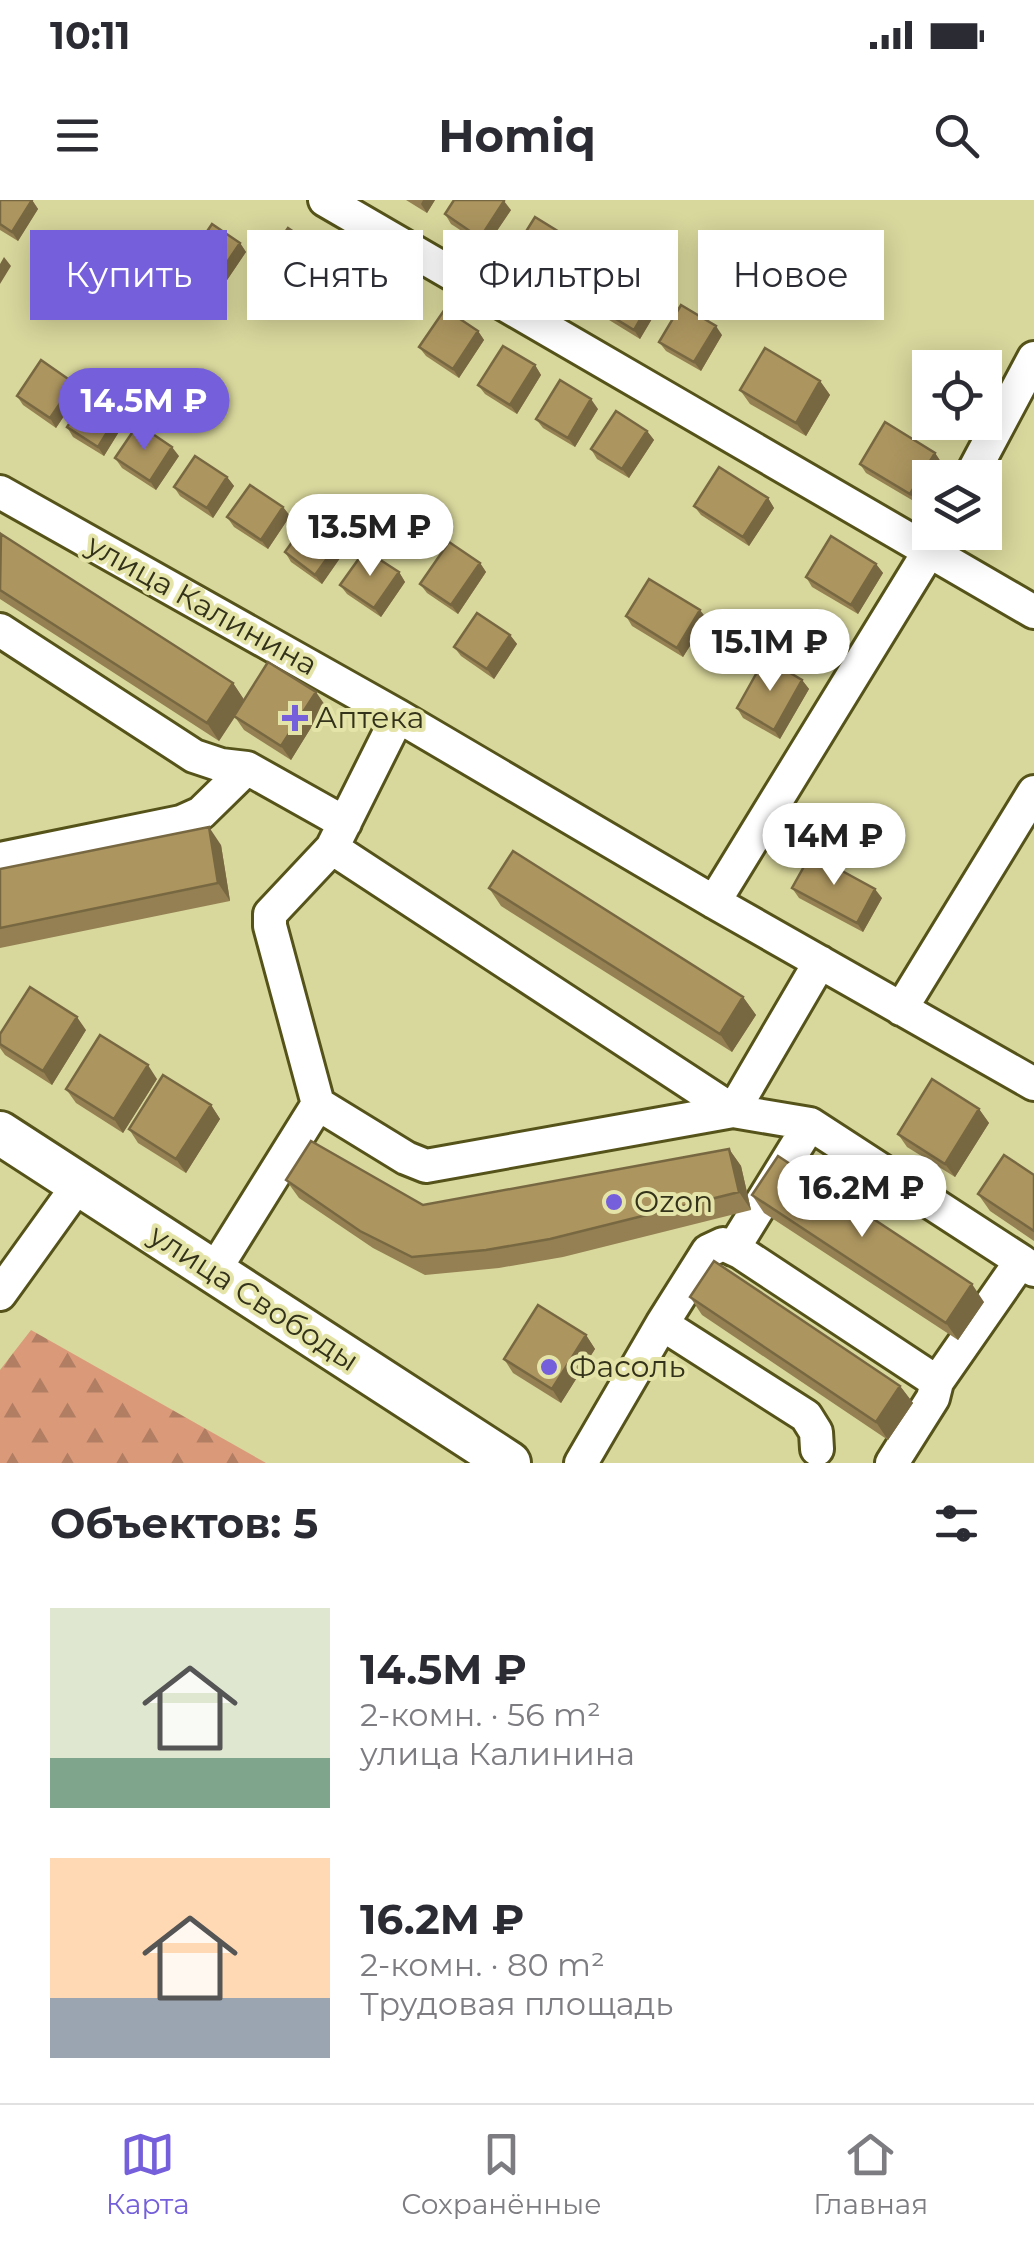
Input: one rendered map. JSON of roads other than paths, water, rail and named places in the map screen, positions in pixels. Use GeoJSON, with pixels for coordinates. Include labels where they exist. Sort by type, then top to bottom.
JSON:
{"type":"FeatureCollection","features":[{"type":"Feature","properties":{"kind":"main road","name":"улица Свободы"},"geometry":{"type":"LineString","coordinates":[[0,1133],[509,1463]]}},
{"type":"Feature","properties":{"kind":"street"},"geometry":{"type":"LineString","coordinates":[[325,200],[679,406],[912,529]]}},
{"type":"Feature","properties":{"kind":"street"},"geometry":{"type":"LineString","coordinates":[[980,460],[1034,358]]}},
{"type":"Feature","properties":{"kind":"street","name":"улица Калинина"},"geometry":{"type":"LineString","coordinates":[[0,492],[398,716],[1034,1084]]}},
{"type":"Feature","properties":{"kind":"street"},"geometry":{"type":"LineString","coordinates":[[714,902],[931,550]]}},
{"type":"Feature","properties":{"kind":"street"},"geometry":{"type":"LineString","coordinates":[[947,550],[1034,612]]}},
{"type":"Feature","properties":{"kind":"street"},"geometry":{"type":"LineString","coordinates":[[4,643],[194,756],[247,768],[338,836],[733,1111]]}},
{"type":"Feature","properties":{"kind":"street"},"geometry":{"type":"LineString","coordinates":[[398,716],[338,836],[270,914],[318,1104],[406,1158],[426,1166],[733,1111],[810,1124],[1027,1265],[937,1382],[933,1398],[892,1463]]}},
{"type":"Feature","properties":{"kind":"street"},"geometry":{"type":"LineString","coordinates":[[0,859],[181,822],[201,813],[247,768]]}},
{"type":"Feature","properties":{"kind":"street"},"geometry":{"type":"LineString","coordinates":[[901,1009],[1034,792]]}},
{"type":"Feature","properties":{"kind":"street"},"geometry":{"type":"LineString","coordinates":[[733,1111],[820,962]]}},
{"type":"Feature","properties":{"kind":"street"},"geometry":{"type":"LineString","coordinates":[[214,1272],[318,1104]]}},
{"type":"Feature","properties":{"kind":"street"},"geometry":{"type":"LineString","coordinates":[[733,1249],[810,1124]]}},
{"type":"Feature","properties":{"kind":"street"},"geometry":{"type":"LineString","coordinates":[[0,1294],[78,1184]]}},
{"type":"Feature","properties":{"kind":"street"},"geometry":{"type":"LineString","coordinates":[[581,1463],[708,1251],[723,1244],[937,1382]]}},
{"type":"Feature","properties":{"kind":"street"},"geometry":{"type":"LineString","coordinates":[[662,1324],[806,1416],[816,1432],[823,1458]]}},
{"type":"Feature","properties":{"kind":"place","name":"Аптека"},"geometry":{"type":"Point","coordinates":[295,718]}},
{"type":"Feature","properties":{"kind":"place","name":"Ozon"},"geometry":{"type":"Point","coordinates":[614,1202]}},
{"type":"Feature","properties":{"kind":"place","name":"Фасоль"},"geometry":{"type":"Point","coordinates":[549,1367]}}]}
